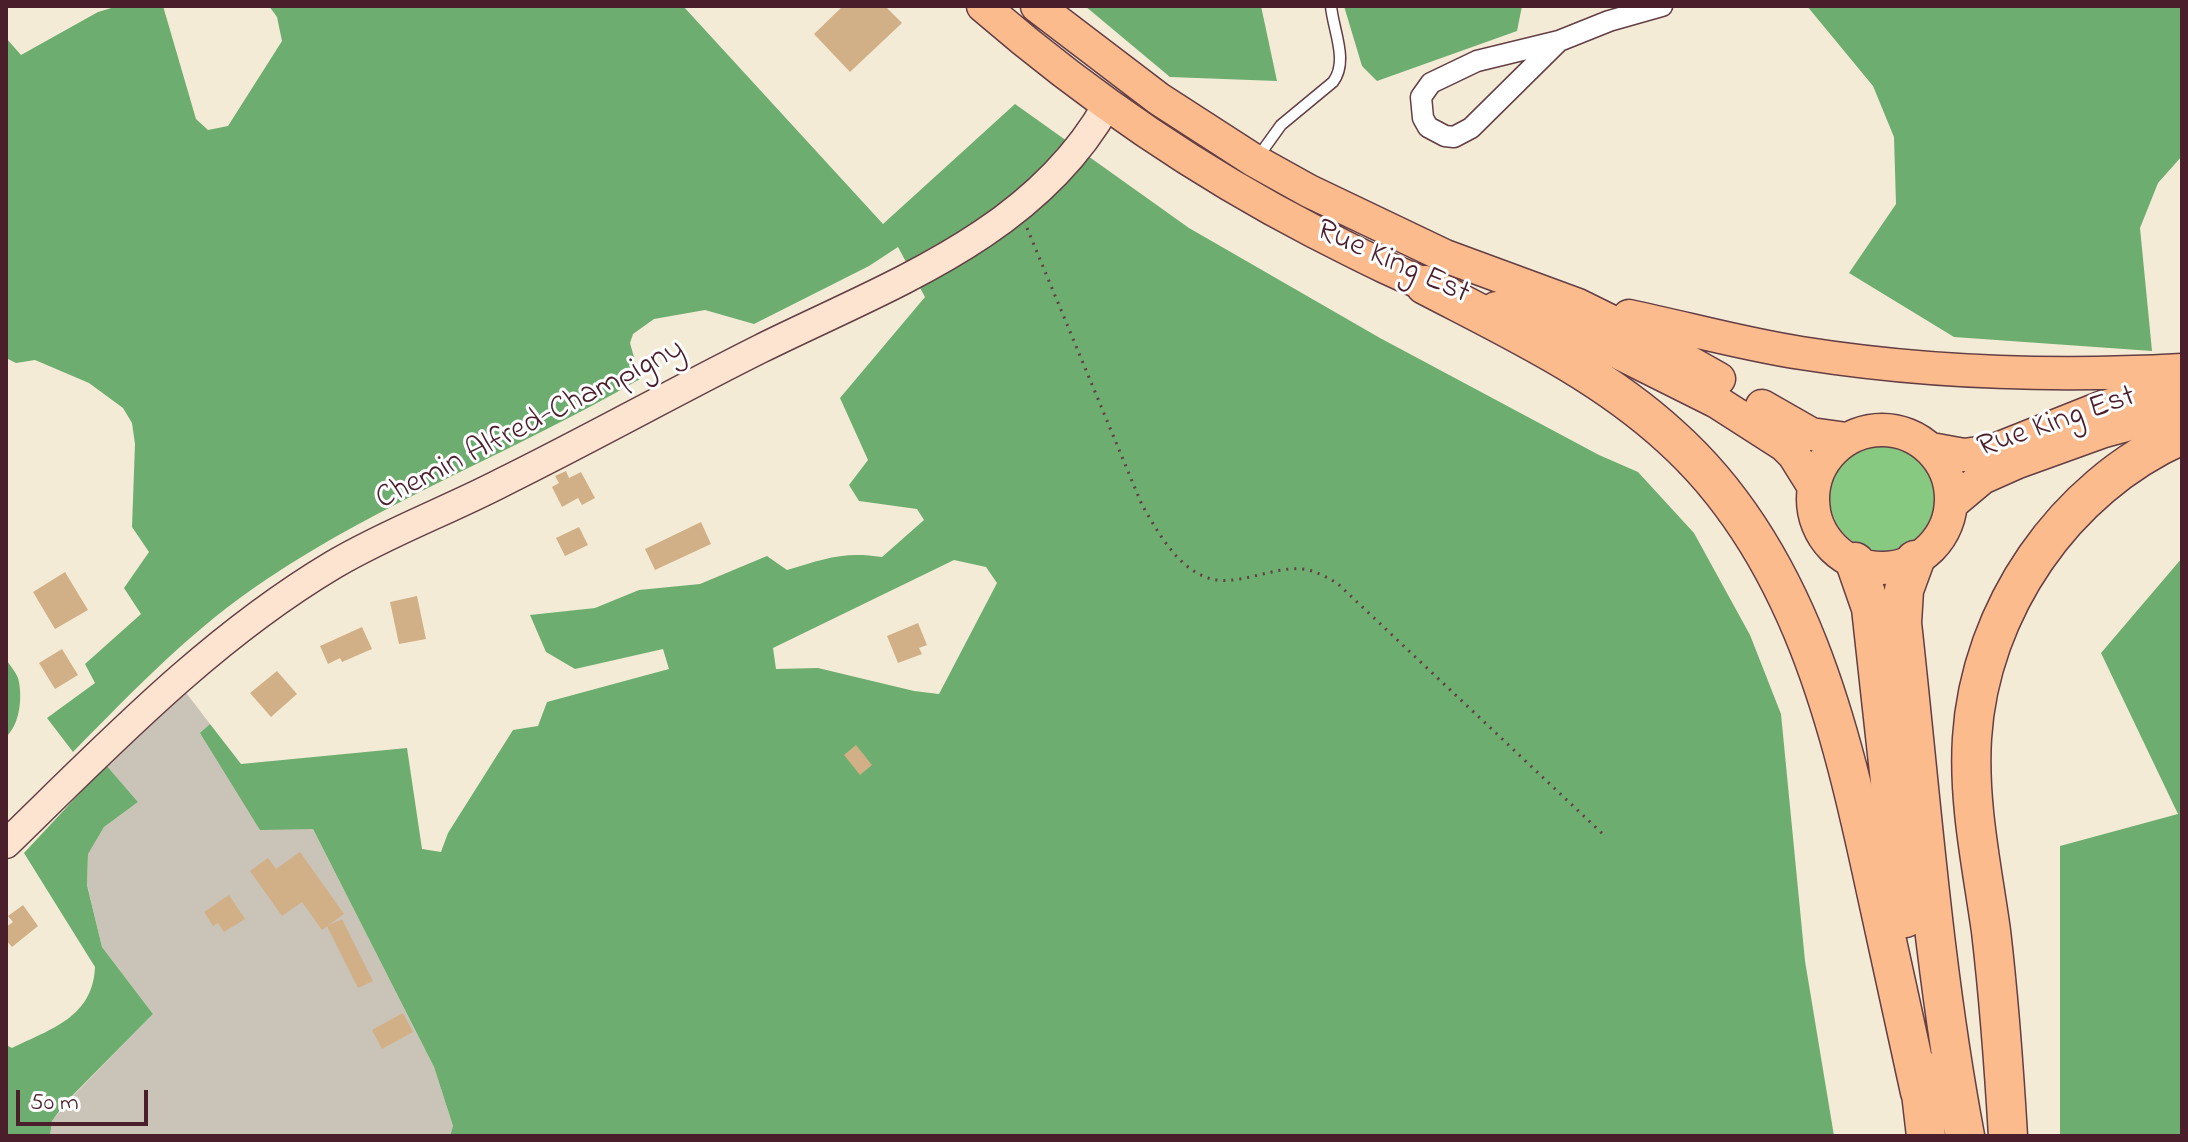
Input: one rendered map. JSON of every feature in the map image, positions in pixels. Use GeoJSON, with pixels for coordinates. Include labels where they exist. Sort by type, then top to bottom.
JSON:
{"type":"FeatureCollection","features":[{"type":"Feature","properties":{"kind":"highway"},"geometry":{"type":"LineString","coordinates":[[1425,285],[1580,368],[1640,410],[1697,462],[1760,546],[1802,630],[1837,731],[1863,830],[1920,1092]]}},
{"type":"Feature","properties":{"kind":"highway"},"geometry":{"type":"LineString","coordinates":[[2008,1136],[1996,976],[1972,787],[1972,738],[1980,681],[1994,638],[2015,592],[2055,533],[2089,497],[2121,470],[2154,448],[2182,435]]}},
{"type":"Feature","properties":{"kind":"highway"},"geometry":{"type":"LineString","coordinates":[[1915,560],[1904,590],[1902,623],[1932,929],[1965,1136]]}},
{"type":"Feature","properties":{"kind":"highway"},"geometry":{"type":"LineString","coordinates":[[1855,562],[1868,594],[1872,616],[1926,1136]]}},
{"type":"Feature","properties":{"kind":"main road","name":"Rue King Est"},"geometry":{"type":"LineString","coordinates":[[983,6],[1107,105],[1175,151],[1257,200],[1425,285],[1595,343],[1690,387],[1784,445],[1814,487]]}},
{"type":"Feature","properties":{"kind":"main road","name":"Rue King Est"},"geometry":{"type":"LineString","coordinates":[[1037,6],[1139,86],[1255,161],[1326,200],[1489,274],[1578,305],[1695,365],[1798,428],[1820,437],[1847,439]]}},
{"type":"Feature","properties":{"kind":"main road"},"geometry":{"type":"LineString","coordinates":[[1578,305],[1774,348],[1895,365],[2022,373],[2182,370]]}},
{"type":"Feature","properties":{"kind":"main road","name":"Rue King Est"},"geometry":{"type":"LineString","coordinates":[[1931,449],[1964,455],[1987,453],[2092,411],[2182,384]]}},
{"type":"Feature","properties":{"kind":"main road","name":"Rue King Est"},"geometry":{"type":"LineString","coordinates":[[1951,504],[1982,478],[2018,462],[2104,431],[2182,410]]}},
{"type":"Feature","properties":{"kind":"main road"},"geometry":{"type":"LineString","coordinates":[[1893,430],[1915,438],[1931,449],[1946,473],[1951,504],[1948,519],[1938,540],[1915,560],[1882,568],[1855,562],[1836,551],[1821,532],[1814,509],[1814,487],[1823,462],[1847,439],[1870,431],[1893,430]]}},
{"type":"Feature","properties":{"kind":"street"},"geometry":{"type":"LineString","coordinates":[[1559,41],[1471,128],[1454,137],[1428,127],[1423,118],[1421,97],[1431,83],[1477,61],[1559,41],[1609,21],[1662,6]]}},
{"type":"Feature","properties":{"kind":"street","name":"Chemin Alfred-Champigny"},"geometry":{"type":"LineString","coordinates":[[6,844],[179,678],[254,618],[316,576],[357,551],[498,485],[962,247],[1017,211],[1070,160],[1107,105]]}},
{"type":"Feature","properties":{"kind":"lane"},"geometry":{"type":"LineString","coordinates":[[1255,161],[1281,125],[1339,74],[1341,61],[1331,6]]}},
{"type":"Feature","properties":{"kind":"path"},"geometry":{"type":"LineString","coordinates":[[1017,211],[1026,225],[1142,505],[1177,557],[1202,576],[1221,580],[1301,569],[1324,575],[1337,583],[1606,837]]}},
{"type":"Feature","properties":{"kind":"shaded area"},"geometry":{"type":"Polygon","coordinates":[[[184,690],[210,724],[200,734],[313,829],[434,1067],[453,1126],[450,1136],[50,1136],[52,1121],[66,1103],[153,1014],[102,947],[87,884],[88,853],[104,827],[138,802],[106,765],[184,690]]]}},
{"type":"Feature","properties":{"kind":"green space"},"geometry":{"type":"Polygon","coordinates":[[[118,6],[163,6],[196,119],[208,130],[228,126],[282,41],[277,17],[269,6],[683,6],[883,224],[1015,104],[1189,228],[1380,338],[1599,455],[1638,472],[1694,533],[1750,635],[1781,714],[1805,961],[1834,1136],[450,1136],[453,1126],[434,1067],[313,829],[260,830],[200,733],[210,724],[241,764],[407,748],[422,849],[441,852],[448,833],[513,730],[538,726],[547,702],[669,669],[663,649],[575,669],[546,652],[530,615],[595,608],[639,590],[700,584],[767,556],[787,570],[823,559],[868,555],[882,557],[924,520],[917,509],[859,501],[849,485],[868,460],[840,398],[925,297],[898,247],[869,266],[754,324],[705,310],[654,319],[633,334],[630,343],[640,379],[358,524],[267,579],[190,638],[73,752],[47,718],[95,683],[85,664],[141,614],[124,588],[149,552],[132,527],[135,444],[132,423],[123,408],[89,383],[35,360],[16,363],[6,358],[6,38],[21,55],[98,12],[118,6]],[[954,560],[773,648],[776,669],[818,668],[939,694],[997,583],[986,567],[954,560]]]}},
{"type":"Feature","properties":{"kind":"green space"},"geometry":{"type":"Polygon","coordinates":[[[1085,6],[1261,6],[1277,81],[1170,77],[1085,6]]]}},
{"type":"Feature","properties":{"kind":"green space"},"geometry":{"type":"Polygon","coordinates":[[[1344,6],[1522,6],[1517,31],[1377,81],[1362,66],[1344,6]]]}},
{"type":"Feature","properties":{"kind":"green space"},"geometry":{"type":"Polygon","coordinates":[[[1807,6],[2182,6],[2182,156],[2158,183],[2140,228],[2152,351],[1954,337],[1849,273],[1896,204],[1894,137],[1873,86],[1807,6]]]}},
{"type":"Feature","properties":{"kind":"green space"},"geometry":{"type":"Polygon","coordinates":[[[1883,445],[1903,449],[1920,461],[1932,478],[1936,498],[1932,518],[1920,535],[1903,547],[1883,551],[1863,547],[1846,535],[1834,518],[1830,498],[1834,478],[1846,461],[1863,449],[1883,445]]]}},
{"type":"Feature","properties":{"kind":"green space"},"geometry":{"type":"Polygon","coordinates":[[[2182,558],[2182,1136],[2060,1136],[2060,846],[2178,814],[2101,653],[2182,558]]]}},
{"type":"Feature","properties":{"kind":"green space"},"geometry":{"type":"Polygon","coordinates":[[[6,659],[16,673],[20,696],[17,718],[6,737],[6,659]]]}},
{"type":"Feature","properties":{"kind":"green space"},"geometry":{"type":"Polygon","coordinates":[[[106,765],[138,802],[104,827],[88,854],[87,885],[102,947],[153,1014],[65,1103],[52,1121],[50,1136],[6,1136],[6,1045],[12,1048],[55,1027],[78,1010],[87,998],[95,967],[24,853],[106,765]]]}},
{"type":"Feature","properties":{"kind":"building"},"geometry":{"type":"Polygon","coordinates":[[[843,6],[885,6],[902,23],[850,72],[814,34],[843,6]]]}},
{"type":"Feature","properties":{"kind":"building"},"geometry":{"type":"Polygon","coordinates":[[[566,471],[569,478],[581,472],[595,498],[582,505],[578,498],[562,507],[552,487],[559,483],[555,476],[566,471]]]}},
{"type":"Feature","properties":{"kind":"building"},"geometry":{"type":"Polygon","coordinates":[[[701,522],[711,544],[655,570],[645,549],[701,522]]]}},
{"type":"Feature","properties":{"kind":"building"},"geometry":{"type":"Polygon","coordinates":[[[579,527],[588,545],[565,556],[556,538],[579,527]]]}},
{"type":"Feature","properties":{"kind":"building"},"geometry":{"type":"Polygon","coordinates":[[[65,572],[88,610],[55,629],[33,592],[65,572]]]}},
{"type":"Feature","properties":{"kind":"building"},"geometry":{"type":"Polygon","coordinates":[[[417,596],[426,639],[399,644],[390,602],[417,596]]]}},
{"type":"Feature","properties":{"kind":"building"},"geometry":{"type":"Polygon","coordinates":[[[918,623],[927,645],[919,648],[922,654],[898,663],[887,636],[918,623]]]}},
{"type":"Feature","properties":{"kind":"building"},"geometry":{"type":"Polygon","coordinates":[[[362,627],[372,649],[342,662],[340,658],[328,664],[320,646],[362,627]]]}},
{"type":"Feature","properties":{"kind":"building"},"geometry":{"type":"Polygon","coordinates":[[[62,649],[78,675],[55,689],[39,663],[62,649]]]}},
{"type":"Feature","properties":{"kind":"building"},"geometry":{"type":"Polygon","coordinates":[[[277,671],[297,694],[271,717],[250,693],[277,671]]]}},
{"type":"Feature","properties":{"kind":"building"},"geometry":{"type":"Polygon","coordinates":[[[856,745],[872,765],[860,775],[844,755],[856,745]]]}},
{"type":"Feature","properties":{"kind":"building"},"geometry":{"type":"Polygon","coordinates":[[[300,852],[344,914],[322,930],[302,902],[282,916],[250,871],[268,858],[276,869],[300,852]]]}},
{"type":"Feature","properties":{"kind":"building"},"geometry":{"type":"Polygon","coordinates":[[[229,895],[245,919],[224,932],[218,923],[213,926],[204,912],[229,895]]]}},
{"type":"Feature","properties":{"kind":"building"},"geometry":{"type":"Polygon","coordinates":[[[23,905],[38,926],[12,947],[6,940],[6,927],[13,922],[8,916],[23,905]]]}},
{"type":"Feature","properties":{"kind":"building"},"geometry":{"type":"Polygon","coordinates":[[[342,919],[373,981],[358,988],[327,926],[342,919]]]}},
{"type":"Feature","properties":{"kind":"building"},"geometry":{"type":"Polygon","coordinates":[[[403,1013],[413,1032],[382,1049],[372,1030],[403,1013]]]}}]}
